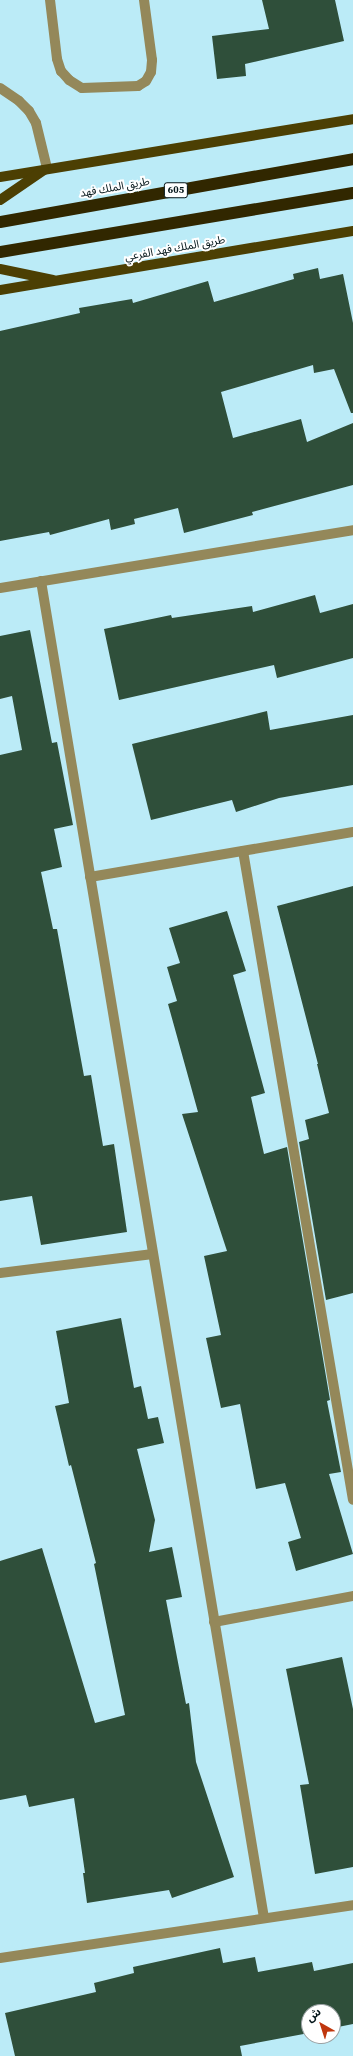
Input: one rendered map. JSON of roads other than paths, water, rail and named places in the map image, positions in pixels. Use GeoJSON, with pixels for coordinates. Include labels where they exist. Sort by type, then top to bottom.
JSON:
{"type":"FeatureCollection","features":[{"type":"Feature","properties":{"kind":"highway","name":"طريق الملك فهد"},"geometry":{"type":"LineString","coordinates":[[0,222],[353,159]]}},
{"type":"Feature","properties":{"kind":"highway"},"geometry":{"type":"LineString","coordinates":[[0,252],[353,193]]}},
{"type":"Feature","properties":{"kind":"main road"},"geometry":{"type":"LineString","coordinates":[[0,177],[47,168],[353,119]]}},
{"type":"Feature","properties":{"kind":"main road"},"geometry":{"type":"LineString","coordinates":[[0,200],[47,168]]}},
{"type":"Feature","properties":{"kind":"main road","name":"طريق الملك فهد الفرعي"},"geometry":{"type":"LineString","coordinates":[[0,290],[60,282],[353,231]]}},
{"type":"Feature","properties":{"kind":"main road"},"geometry":{"type":"LineString","coordinates":[[0,269],[60,282]]}},
{"type":"Feature","properties":{"kind":"street"},"geometry":{"type":"LineString","coordinates":[[50,0],[57,59],[61,71],[69,80],[82,88],[138,86],[146,81],[151,72],[152,60],[144,0]]}},
{"type":"Feature","properties":{"kind":"street"},"geometry":{"type":"LineString","coordinates":[[0,88],[19,101],[36,123],[47,168]]}},
{"type":"Feature","properties":{"kind":"street"},"geometry":{"type":"LineString","coordinates":[[0,588],[353,530]]}},
{"type":"Feature","properties":{"kind":"street"},"geometry":{"type":"LineString","coordinates":[[41,581],[264,1918]]}},
{"type":"Feature","properties":{"kind":"street"},"geometry":{"type":"LineString","coordinates":[[90,877],[353,832]]}},
{"type":"Feature","properties":{"kind":"street"},"geometry":{"type":"LineString","coordinates":[[243,851],[353,1500]]}},
{"type":"Feature","properties":{"kind":"street"},"geometry":{"type":"LineString","coordinates":[[0,1273],[153,1254]]}},
{"type":"Feature","properties":{"kind":"street"},"geometry":{"type":"LineString","coordinates":[[214,1622],[353,1596]]}},
{"type":"Feature","properties":{"kind":"street"},"geometry":{"type":"LineString","coordinates":[[0,1958],[353,1905]]}}]}
